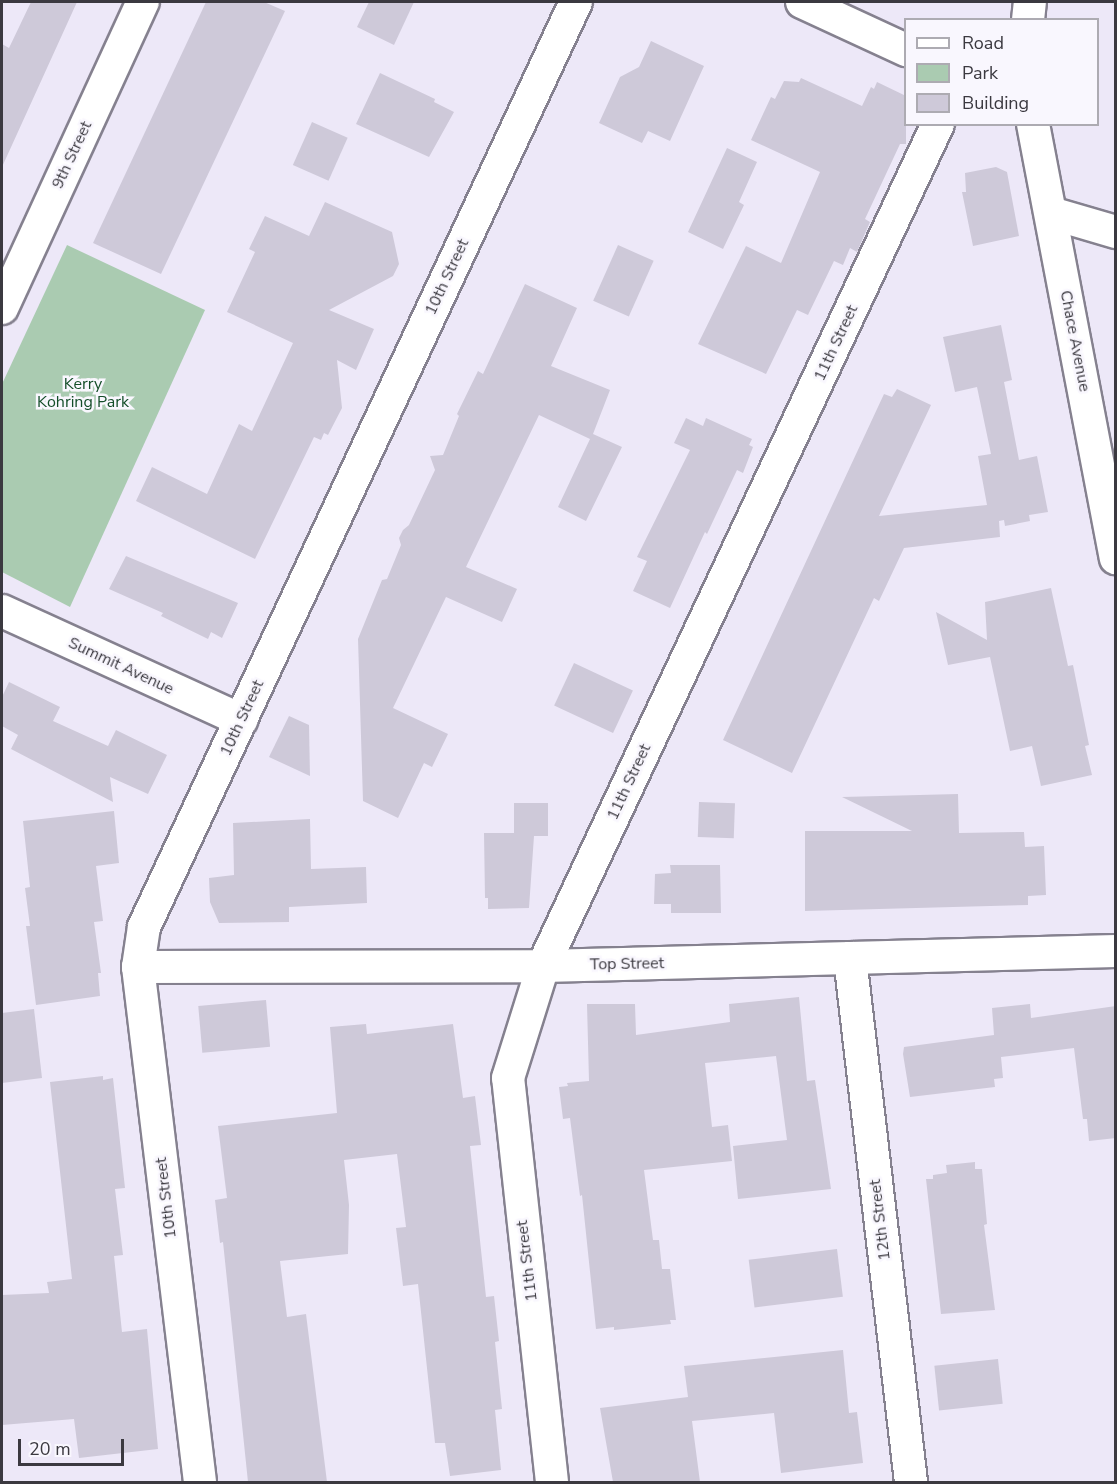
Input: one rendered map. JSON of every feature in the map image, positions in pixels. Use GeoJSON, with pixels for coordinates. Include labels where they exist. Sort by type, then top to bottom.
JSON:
{"type":"FeatureCollection","features":[{"type":"Feature","properties":{"kind":"street","name":"9th Street"},"geometry":{"type":"LineString","coordinates":[[2,308],[143,2]]}},
{"type":"Feature","properties":{"kind":"street","name":"10th Street"},"geometry":{"type":"LineString","coordinates":[[200,1482],[138,967],[144,927],[576,2]]}},
{"type":"Feature","properties":{"kind":"street"},"geometry":{"type":"LineString","coordinates":[[801,2],[904,49]]}},
{"type":"Feature","properties":{"kind":"street"},"geometry":{"type":"LineString","coordinates":[[1028,18],[1030,2]]}},
{"type":"Feature","properties":{"kind":"street","name":"11th Street"},"geometry":{"type":"LineString","coordinates":[[552,1482],[508,1078],[543,966],[937,126]]}},
{"type":"Feature","properties":{"kind":"street","name":"Chace Avenue"},"geometry":{"type":"LineString","coordinates":[[1033,126],[1116,558]]}},
{"type":"Feature","properties":{"kind":"street"},"geometry":{"type":"LineString","coordinates":[[1051,213],[1116,232]]}},
{"type":"Feature","properties":{"kind":"street","name":"Summit Avenue"},"geometry":{"type":"LineString","coordinates":[[2,611],[241,720]]}},
{"type":"Feature","properties":{"kind":"street","name":"Top Street"},"geometry":{"type":"LineString","coordinates":[[138,967],[543,966],[1116,951]]}},
{"type":"Feature","properties":{"kind":"street","name":"12th Street"},"geometry":{"type":"LineString","coordinates":[[849,958],[911,1482]]}},
{"type":"Feature","properties":{"kind":"green space","name":"Kerry Kohring Park"},"geometry":{"type":"Polygon","coordinates":[[[67,245],[205,310],[70,607],[2,572],[2,384],[67,245]]]}},
{"type":"Feature","properties":{"kind":"building"},"geometry":{"type":"Polygon","coordinates":[[[31,2],[77,2],[2,167],[2,44],[9,48],[31,2]]]}},
{"type":"Feature","properties":{"kind":"building"},"geometry":{"type":"Polygon","coordinates":[[[206,2],[264,2],[285,11],[161,274],[93,243],[206,2]]]}},
{"type":"Feature","properties":{"kind":"building"},"geometry":{"type":"Polygon","coordinates":[[[369,2],[414,2],[394,45],[357,27],[369,2]]]}},
{"type":"Feature","properties":{"kind":"building"},"geometry":{"type":"Polygon","coordinates":[[[651,41],[704,66],[670,141],[648,131],[642,143],[599,123],[620,77],[639,67],[651,41]]]}},
{"type":"Feature","properties":{"kind":"building"},"geometry":{"type":"Polygon","coordinates":[[[380,73],[435,99],[434,102],[454,112],[429,157],[356,124],[380,73]]]}},
{"type":"Feature","properties":{"kind":"building"},"geometry":{"type":"Polygon","coordinates":[[[801,78],[862,106],[871,87],[874,89],[877,82],[904,95],[906,144],[900,144],[865,219],[870,222],[857,252],[850,248],[843,265],[834,261],[808,315],[797,310],[766,374],[698,344],[746,246],[781,263],[820,172],[751,140],[771,97],[775,99],[784,81],[799,82],[801,78]]]}},
{"type":"Feature","properties":{"kind":"building"},"geometry":{"type":"Polygon","coordinates":[[[312,122],[348,138],[329,181],[293,165],[312,122]]]}},
{"type":"Feature","properties":{"kind":"building"},"geometry":{"type":"Polygon","coordinates":[[[727,148],[757,162],[739,202],[744,205],[723,249],[688,232],[727,148]]]}},
{"type":"Feature","properties":{"kind":"building"},"geometry":{"type":"Polygon","coordinates":[[[996,167],[1007,172],[1019,236],[973,246],[962,192],[966,192],[965,173],[996,167]]]}},
{"type":"Feature","properties":{"kind":"building"},"geometry":{"type":"Polygon","coordinates":[[[325,202],[392,232],[399,264],[393,276],[329,310],[374,329],[356,370],[337,360],[342,408],[328,435],[324,433],[321,440],[314,437],[255,559],[136,501],[152,467],[207,494],[239,424],[252,431],[293,343],[227,312],[255,252],[249,249],[265,216],[309,236],[325,202]]]}},
{"type":"Feature","properties":{"kind":"building"},"geometry":{"type":"Polygon","coordinates":[[[618,245],[654,261],[629,317],[593,301],[618,245]]]}},
{"type":"Feature","properties":{"kind":"building"},"geometry":{"type":"Polygon","coordinates":[[[525,284],[577,308],[551,366],[610,390],[593,434],[622,447],[586,521],[558,507],[590,439],[539,415],[466,567],[517,589],[502,622],[446,597],[393,708],[448,734],[432,767],[424,763],[398,818],[363,801],[358,639],[382,580],[387,579],[401,545],[399,538],[409,525],[435,470],[430,456],[443,455],[459,416],[457,414],[478,371],[483,374],[525,284]]]}},
{"type":"Feature","properties":{"kind":"building"},"geometry":{"type":"Polygon","coordinates":[[[1001,325],[1012,380],[1004,382],[1019,460],[1037,456],[1048,512],[1029,515],[1030,521],[1005,526],[1004,520],[999,521],[1000,537],[904,548],[879,601],[874,598],[792,773],[723,740],[884,394],[892,397],[897,389],[931,405],[879,516],[987,505],[978,456],[991,454],[977,387],[955,392],[943,337],[1001,325]]]}},
{"type":"Feature","properties":{"kind":"building"},"geometry":{"type":"Polygon","coordinates":[[[686,418],[703,426],[706,418],[752,439],[749,445],[753,447],[743,473],[737,470],[707,534],[705,532],[670,608],[633,591],[647,561],[637,557],[690,450],[674,443],[686,418]]]}},
{"type":"Feature","properties":{"kind":"building"},"geometry":{"type":"Polygon","coordinates":[[[126,556],[238,603],[222,638],[211,632],[208,639],[161,616],[163,613],[109,589],[126,556]]]}},
{"type":"Feature","properties":{"kind":"building"},"geometry":{"type":"Polygon","coordinates":[[[1051,588],[1068,666],[1073,665],[1089,745],[1085,746],[1092,775],[1041,786],[1032,746],[1010,751],[990,657],[948,665],[936,612],[987,640],[985,602],[1051,588]]]}},
{"type":"Feature","properties":{"kind":"building"},"geometry":{"type":"Polygon","coordinates":[[[574,663],[633,690],[613,733],[554,706],[574,663]]]}},
{"type":"Feature","properties":{"kind":"building"},"geometry":{"type":"Polygon","coordinates":[[[9,682],[60,707],[53,721],[108,746],[116,730],[167,755],[148,794],[110,777],[113,802],[11,749],[18,735],[2,726],[2,697],[9,682]]]}},
{"type":"Feature","properties":{"kind":"building"},"geometry":{"type":"Polygon","coordinates":[[[289,716],[309,725],[310,776],[269,757],[289,716]]]}},
{"type":"Feature","properties":{"kind":"building"},"geometry":{"type":"Polygon","coordinates":[[[958,794],[959,833],[1024,832],[1025,847],[1044,846],[1046,895],[1028,896],[1028,905],[805,911],[805,831],[912,831],[842,797],[958,794]]]}},
{"type":"Feature","properties":{"kind":"building"},"geometry":{"type":"Polygon","coordinates":[[[699,802],[735,803],[734,838],[698,837],[699,802]]]}},
{"type":"Feature","properties":{"kind":"building"},"geometry":{"type":"Polygon","coordinates":[[[514,803],[548,803],[548,836],[534,836],[529,908],[488,909],[488,898],[485,898],[484,833],[514,833],[514,803]]]}},
{"type":"Feature","properties":{"kind":"building"},"geometry":{"type":"Polygon","coordinates":[[[114,811],[119,863],[96,866],[103,921],[94,922],[101,973],[98,973],[100,996],[36,1005],[26,926],[30,926],[25,888],[30,887],[23,821],[114,811]]]}},
{"type":"Feature","properties":{"kind":"building"},"geometry":{"type":"Polygon","coordinates":[[[310,819],[311,869],[366,867],[367,903],[289,907],[289,922],[219,923],[210,902],[209,878],[234,875],[233,823],[310,819]]]}},
{"type":"Feature","properties":{"kind":"building"},"geometry":{"type":"Polygon","coordinates":[[[670,865],[720,865],[721,913],[671,913],[671,904],[654,904],[655,874],[671,873],[670,865]]]}},
{"type":"Feature","properties":{"kind":"building"},"geometry":{"type":"Polygon","coordinates":[[[799,997],[807,1081],[815,1080],[831,1189],[738,1199],[733,1146],[787,1140],[776,1056],[705,1063],[712,1127],[728,1125],[732,1161],[644,1170],[653,1240],[659,1240],[662,1269],[670,1269],[676,1320],[670,1320],[671,1324],[614,1330],[614,1327],[596,1329],[582,1195],[580,1196],[570,1118],[563,1119],[559,1087],[568,1086],[567,1083],[589,1081],[587,1004],[635,1004],[636,1035],[730,1022],[729,1004],[799,997]]]}},
{"type":"Feature","properties":{"kind":"building"},"geometry":{"type":"Polygon","coordinates":[[[266,1000],[270,1047],[202,1053],[198,1006],[266,1000]]]}},
{"type":"Feature","properties":{"kind":"building"},"geometry":{"type":"Polygon","coordinates":[[[1030,1004],[1031,1018],[1116,1006],[1116,1138],[1089,1141],[1087,1119],[1083,1119],[1074,1048],[1001,1057],[1003,1078],[994,1079],[995,1087],[910,1097],[903,1054],[904,1047],[994,1035],[992,1008],[1030,1004]]]}},
{"type":"Feature","properties":{"kind":"building"},"geometry":{"type":"Polygon","coordinates":[[[34,1009],[42,1078],[2,1083],[2,1013],[34,1009]]]}},
{"type":"Feature","properties":{"kind":"building"},"geometry":{"type":"Polygon","coordinates":[[[366,1024],[367,1034],[453,1024],[463,1098],[475,1096],[481,1145],[470,1146],[486,1297],[494,1296],[499,1341],[495,1342],[502,1409],[495,1410],[501,1470],[450,1476],[445,1443],[435,1443],[418,1284],[403,1286],[396,1228],[406,1227],[397,1154],[344,1160],[349,1205],[348,1254],[280,1261],[287,1317],[306,1314],[327,1482],[248,1482],[223,1242],[220,1243],[215,1200],[227,1198],[218,1126],[337,1113],[330,1027],[366,1024]]]}},
{"type":"Feature","properties":{"kind":"building"},"geometry":{"type":"Polygon","coordinates":[[[103,1076],[103,1080],[113,1078],[125,1188],[115,1189],[123,1255],[114,1256],[122,1332],[147,1329],[158,1449],[79,1458],[74,1419],[2,1425],[2,1295],[49,1293],[47,1282],[72,1279],[50,1082],[103,1076]]]}},
{"type":"Feature","properties":{"kind":"building"},"geometry":{"type":"Polygon","coordinates":[[[975,1162],[975,1169],[982,1169],[987,1224],[984,1225],[995,1310],[941,1314],[926,1179],[933,1179],[933,1175],[947,1173],[946,1165],[975,1162]]]}},
{"type":"Feature","properties":{"kind":"building"},"geometry":{"type":"Polygon","coordinates":[[[837,1249],[843,1297],[755,1307],[749,1260],[837,1249]]]}},
{"type":"Feature","properties":{"kind":"building"},"geometry":{"type":"Polygon","coordinates":[[[843,1350],[849,1413],[857,1412],[863,1463],[781,1473],[774,1413],[692,1421],[700,1482],[613,1482],[600,1408],[688,1397],[684,1366],[843,1350]]]}},
{"type":"Feature","properties":{"kind":"building"},"geometry":{"type":"Polygon","coordinates":[[[998,1359],[1003,1404],[939,1410],[934,1366],[998,1359]]]}}]}
